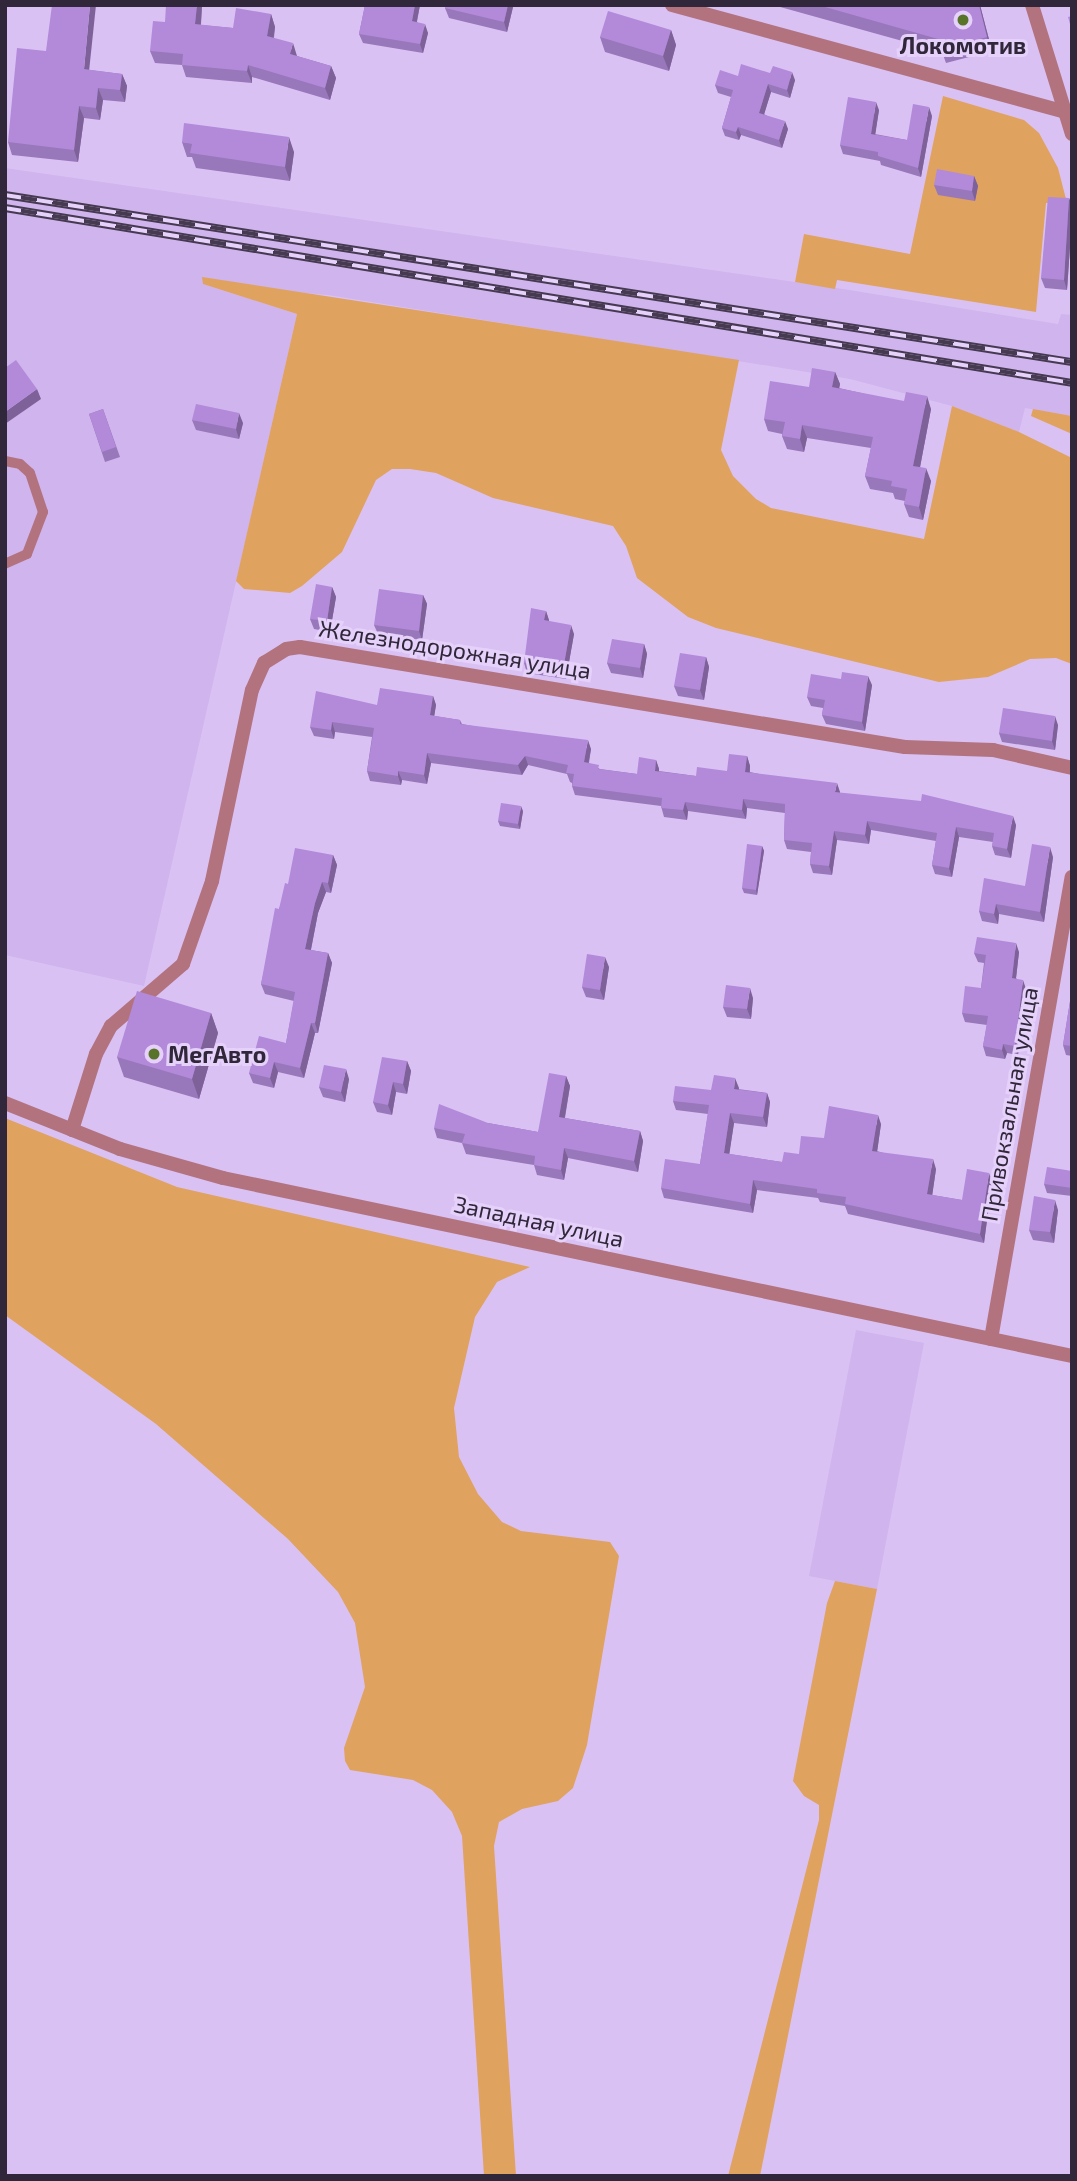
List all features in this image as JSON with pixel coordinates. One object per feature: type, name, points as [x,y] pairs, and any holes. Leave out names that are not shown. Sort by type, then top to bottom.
[{"type":"street","points":[[672,5],[1065,112]]},
{"type":"street","points":[[1032,5],[1072,134]]},
{"type":"street","name":"Железнодорожная улица","points":[[72,1130],[96,1054],[111,1027],[183,964],[212,881],[252,690],[264,663],[286,649],[300,647],[905,747],[993,750],[1072,768]]},
{"type":"street","name":"Привокзальная улица","points":[[991,1339],[1072,877]]},
{"type":"street","name":"Западная улица","points":[[5,1103],[72,1130],[223,1178],[1072,1356]]},
{"type":"lane","points":[[5,461],[20,464],[30,473],[43,512],[27,554],[5,564]]},
{"type":"shaded area","points":[[943,96],[1024,120],[1039,133],[1058,168],[1067,203],[1046,203],[1036,312],[837,280],[835,289],[795,282],[804,234],[910,254]]},
{"type":"shaded area","points":[[5,168],[843,289],[1058,324],[1061,314],[1072,315],[1072,416],[1025,408],[1019,432],[952,406],[850,379],[328,295],[203,284],[297,314],[144,986],[5,955]]},
{"type":"shaded area","points":[[202,277],[739,360],[721,450],[733,476],[756,499],[771,508],[924,539],[952,406],[1019,432],[1072,458],[1072,664],[1056,658],[1030,659],[988,677],[939,682],[716,628],[688,617],[637,578],[626,546],[613,526],[493,498],[436,473],[410,469],[392,469],[376,480],[342,552],[302,586],[290,593],[244,589],[236,581],[297,314],[203,284]]},
{"type":"shaded area","points":[[1033,409],[1072,416],[1072,434],[1031,416]]},
{"type":"shaded area","points":[[5,1118],[177,1187],[530,1267],[497,1282],[475,1317],[454,1408],[459,1457],[478,1494],[502,1522],[521,1531],[610,1542],[619,1556],[587,1745],[573,1788],[558,1801],[522,1809],[499,1822],[494,1846],[516,2176],[484,2176],[462,1836],[452,1812],[432,1790],[413,1780],[350,1770],[345,1761],[344,1748],[365,1687],[355,1623],[338,1592],[288,1539],[156,1424],[5,1315]]},
{"type":"shaded area","points":[[856,1330],[924,1343],[877,1589],[809,1576]]},
{"type":"shaded area","points":[[835,1581],[877,1589],[760,2176],[728,2176],[819,1820],[819,1805],[804,1796],[793,1781],[827,1603]]},
{"type":"building","points":[[52,5],[90,5],[84,69],[122,74],[120,90],[98,88],[96,108],[79,106],[74,150],[8,142],[17,48],[46,51]]},
{"type":"building","points":[[166,5],[197,5],[195,24],[233,28],[236,8],[271,14],[267,36],[293,43],[290,54],[331,66],[325,88],[248,65],[247,71],[182,65],[183,54],[150,51],[153,21],[165,22]]},
{"type":"building","points":[[365,5],[415,5],[412,21],[425,24],[420,44],[359,34]]},
{"type":"building","points":[[446,5],[508,5],[504,22],[445,8]]},
{"type":"building","points":[[818,5],[979,5],[987,37],[941,49],[938,39]]},
{"type":"building","points":[[608,11],[671,30],[663,56],[600,37]]},
{"type":"building","points":[[741,64],[770,73],[773,66],[792,72],[787,90],[768,84],[759,113],[785,121],[779,140],[738,127],[736,132],[722,128],[733,90],[715,85],[720,70],[738,76]]},
{"type":"building","points":[[848,97],[876,102],[871,134],[907,140],[913,104],[929,107],[918,168],[878,156],[878,152],[840,145]]},
{"type":"building","points":[[184,123],[289,137],[285,167],[190,153],[192,144],[182,142]]},
{"type":"building","points":[[937,169],[974,176],[972,191],[934,185]]},
{"type":"building","points":[[1048,197],[1069,198],[1064,280],[1041,278]]},
{"type":"building","points":[[16,360],[37,389],[5,412],[5,368]]},
{"type":"building","points":[[812,368],[835,372],[832,387],[904,401],[906,392],[927,396],[913,466],[926,468],[919,507],[904,504],[907,489],[891,486],[892,481],[865,476],[873,437],[802,425],[800,439],[782,436],[785,422],[764,419],[770,381],[809,387]]},
{"type":"building","points":[[196,404],[239,413],[236,429],[192,420]]},
{"type":"building","points":[[103,409],[116,447],[102,452],[89,414]]},
{"type":"building","points":[[316,584],[332,587],[327,621],[310,619]]},
{"type":"building","points":[[379,589],[423,595],[419,631],[374,625]]},
{"type":"building","points":[[531,608],[546,611],[544,620],[571,625],[563,670],[524,663]]},
{"type":"building","points":[[612,639],[644,644],[640,668],[607,663]]},
{"type":"building","points":[[680,653],[706,657],[700,690],[674,686]]},
{"type":"building","points":[[842,672],[868,676],[862,722],[822,715],[825,700],[807,697],[811,674],[841,679]]},
{"type":"building","points":[[380,688],[433,696],[430,715],[460,720],[460,724],[588,740],[584,762],[599,765],[598,769],[637,774],[639,757],[656,760],[655,771],[696,776],[697,767],[727,771],[729,754],[747,756],[745,772],[837,783],[835,792],[921,801],[922,794],[1013,816],[1007,849],[992,846],[994,833],[956,827],[949,868],[932,865],[937,833],[867,821],[865,835],[834,831],[829,866],[810,864],[812,843],[784,840],[785,804],[743,799],[742,810],[685,802],[683,810],[661,808],[662,798],[572,786],[574,774],[566,773],[568,765],[525,756],[518,765],[427,753],[424,775],[398,771],[398,776],[367,771],[374,728],[332,722],[331,730],[310,727],[316,691],[377,705]]},
{"type":"building","points":[[1003,708],[1055,716],[1052,741],[999,733]]},
{"type":"building","points":[[501,803],[521,806],[518,824],[498,821]]},
{"type":"building","points":[[747,844],[762,846],[756,890],[742,888]]},
{"type":"building","points":[[1032,844],[1050,847],[1040,912],[996,904],[994,914],[979,911],[984,878],[1025,886]]},
{"type":"building","points":[[295,848],[333,855],[328,883],[322,882],[315,903],[305,949],[328,953],[315,1023],[311,1023],[300,1068],[274,1062],[270,1078],[249,1073],[259,1036],[286,1043],[295,992],[261,984],[275,908],[279,909],[285,883],[288,884]]},
{"type":"building","points":[[977,937],[1016,943],[1012,978],[1023,980],[1015,1046],[1003,1044],[1002,1050],[983,1046],[988,1016],[962,1013],[965,986],[981,988],[986,955],[974,953]]},
{"type":"building","points":[[587,954],[605,957],[600,990],[582,987]]},
{"type":"building","points":[[726,985],[750,988],[747,1009],[723,1007]]},
{"type":"building","points":[[1072,989],[1072,1046],[1063,1045]]},
{"type":"building","points":[[137,991],[211,1013],[192,1079],[117,1057]]},
{"type":"building","points":[[382,1057],[407,1061],[403,1084],[393,1082],[388,1105],[373,1102]]},
{"type":"building","points":[[324,1065],[346,1069],[341,1092],[319,1087]]},
{"type":"building","points":[[549,1073],[566,1076],[559,1117],[640,1131],[634,1161],[564,1148],[561,1170],[534,1165],[535,1156],[462,1143],[465,1134],[434,1128],[439,1104],[488,1123],[538,1132]]},
{"type":"building","points":[[714,1075],[735,1078],[734,1089],[767,1093],[763,1117],[730,1113],[724,1153],[782,1162],[784,1152],[799,1154],[801,1136],[824,1138],[829,1106],[878,1115],[872,1151],[933,1159],[927,1194],[962,1200],[967,1169],[989,1173],[980,1234],[845,1204],[846,1197],[817,1193],[817,1189],[753,1180],[750,1204],[661,1188],[665,1159],[700,1164],[709,1105],[673,1101],[675,1086],[711,1090]]},
{"type":"building","points":[[1047,1167],[1072,1171],[1072,1188],[1044,1184]]},
{"type":"building","points":[[1034,1196],[1055,1200],[1050,1232],[1029,1230]]},
{"type":"railway","points":[[5,195],[1072,362]]},
{"type":"railway","points":[[5,208],[1072,383]]},
{"type":"place","name":"Локомотив","points":[[963,20]]},
{"type":"place","name":"МегАвто","points":[[154,1054]]}]
